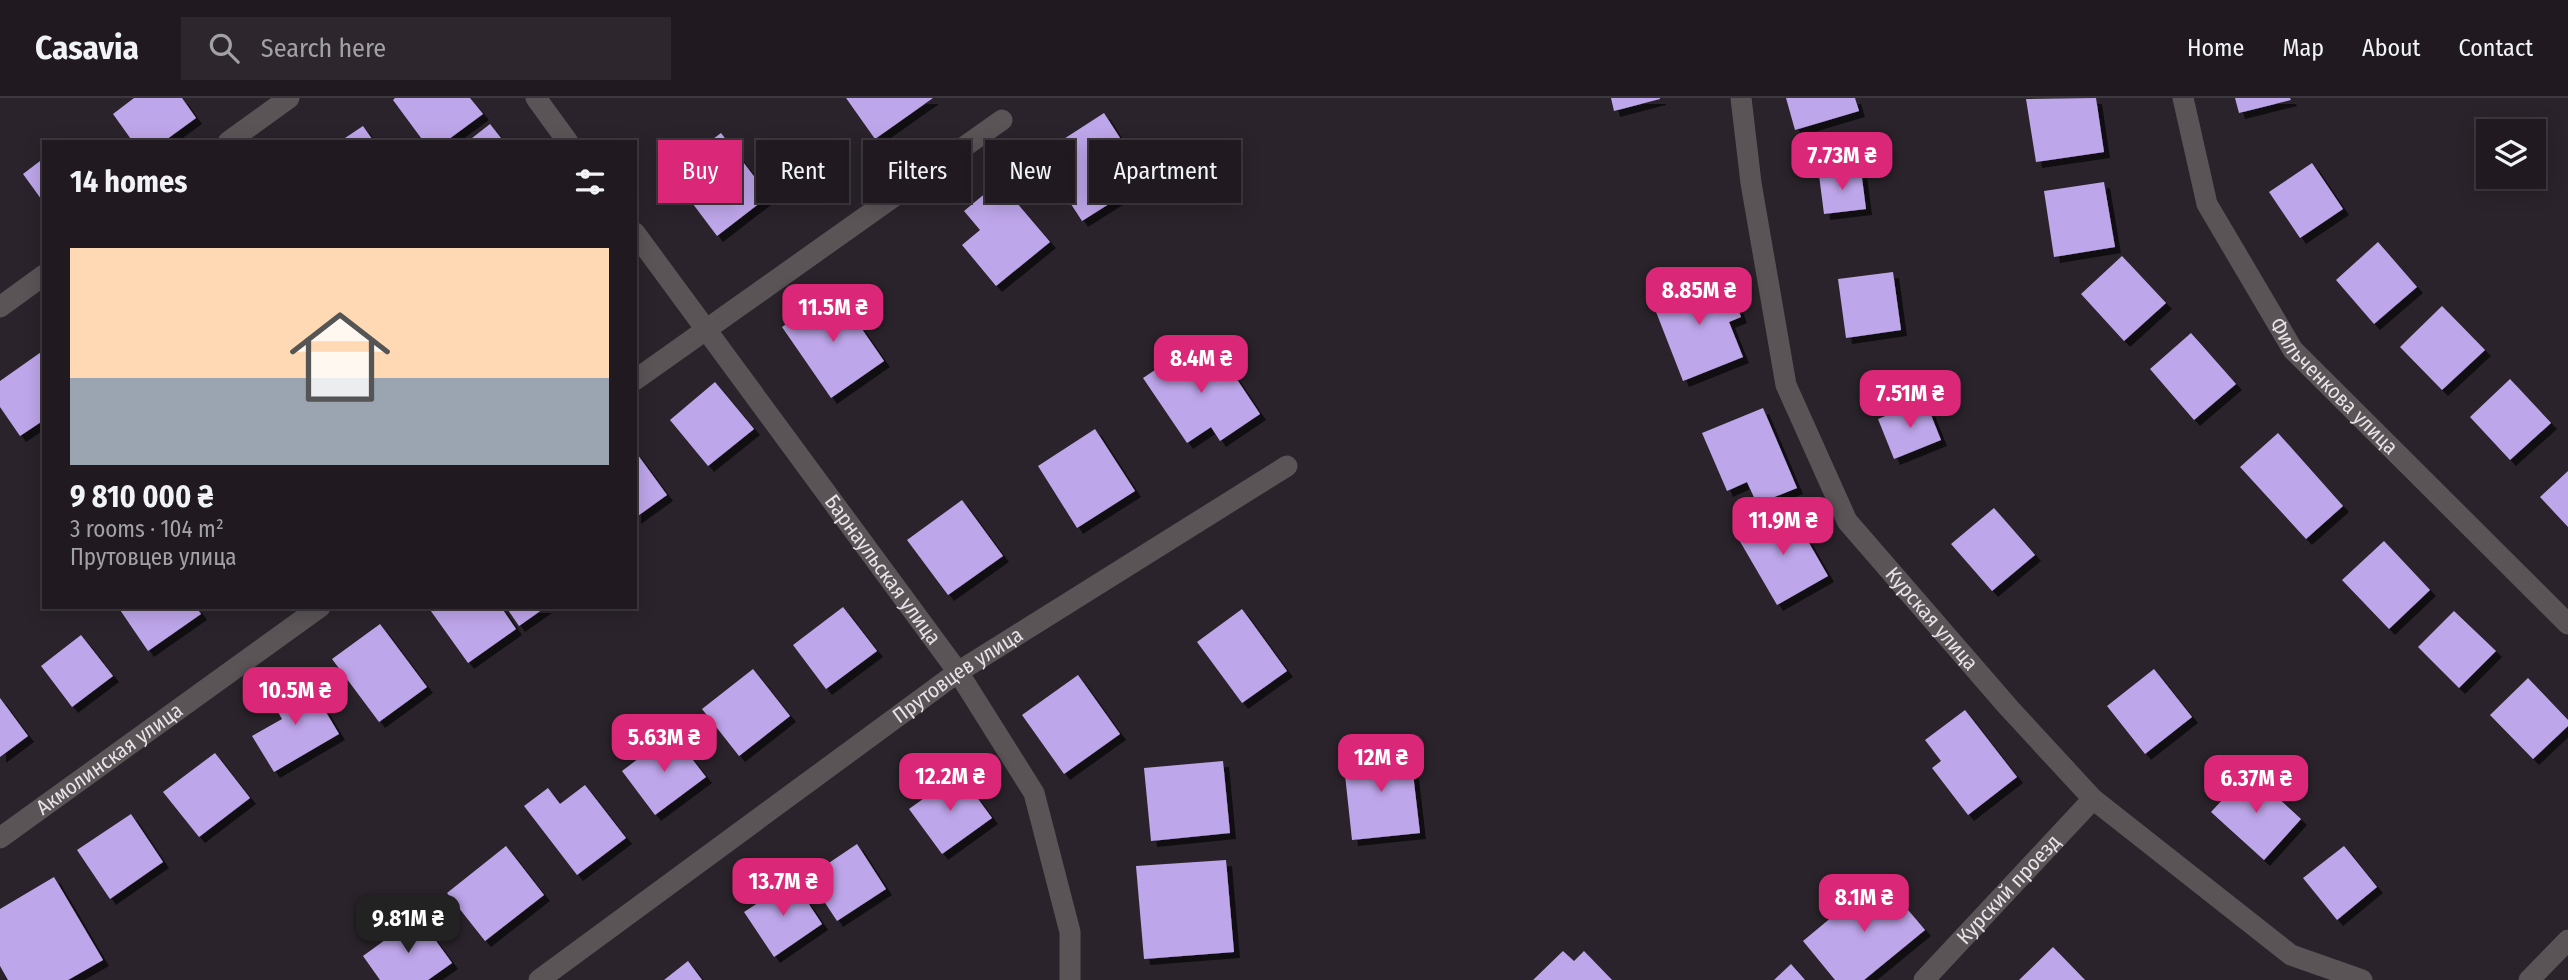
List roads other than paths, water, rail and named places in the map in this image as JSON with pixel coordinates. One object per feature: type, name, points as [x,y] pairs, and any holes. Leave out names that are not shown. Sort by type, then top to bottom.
[{"type":"street","points":[[231,140],[289,98]]},
{"type":"street","points":[[536,98],[567,140]]},
{"type":"street","name":"Курская улица","points":[[1741,98],[1751,183],[1786,384],[1847,521],[2009,708],[2093,799],[2291,955],[2362,980]]},
{"type":"street","name":"Фильченкова улица","points":[[2183,98],[2207,204],[2293,350],[2568,624]]},
{"type":"street","points":[[637,379],[1002,120]]},
{"type":"street","name":"Барнаульская улица","points":[[637,236],[958,673],[1034,793],[1070,932],[1070,980]]},
{"type":"street","points":[[0,307],[42,276]]},
{"type":"street","name":"Прутовцев улица","points":[[539,980],[958,673],[1287,466]]},
{"type":"street","name":"Акмолинская улица","points":[[0,838],[317,609]]},
{"type":"street","name":"Курский проезд","points":[[1924,980],[2093,799]]},
{"type":"street","points":[[2529,980],[2568,940]]}]
